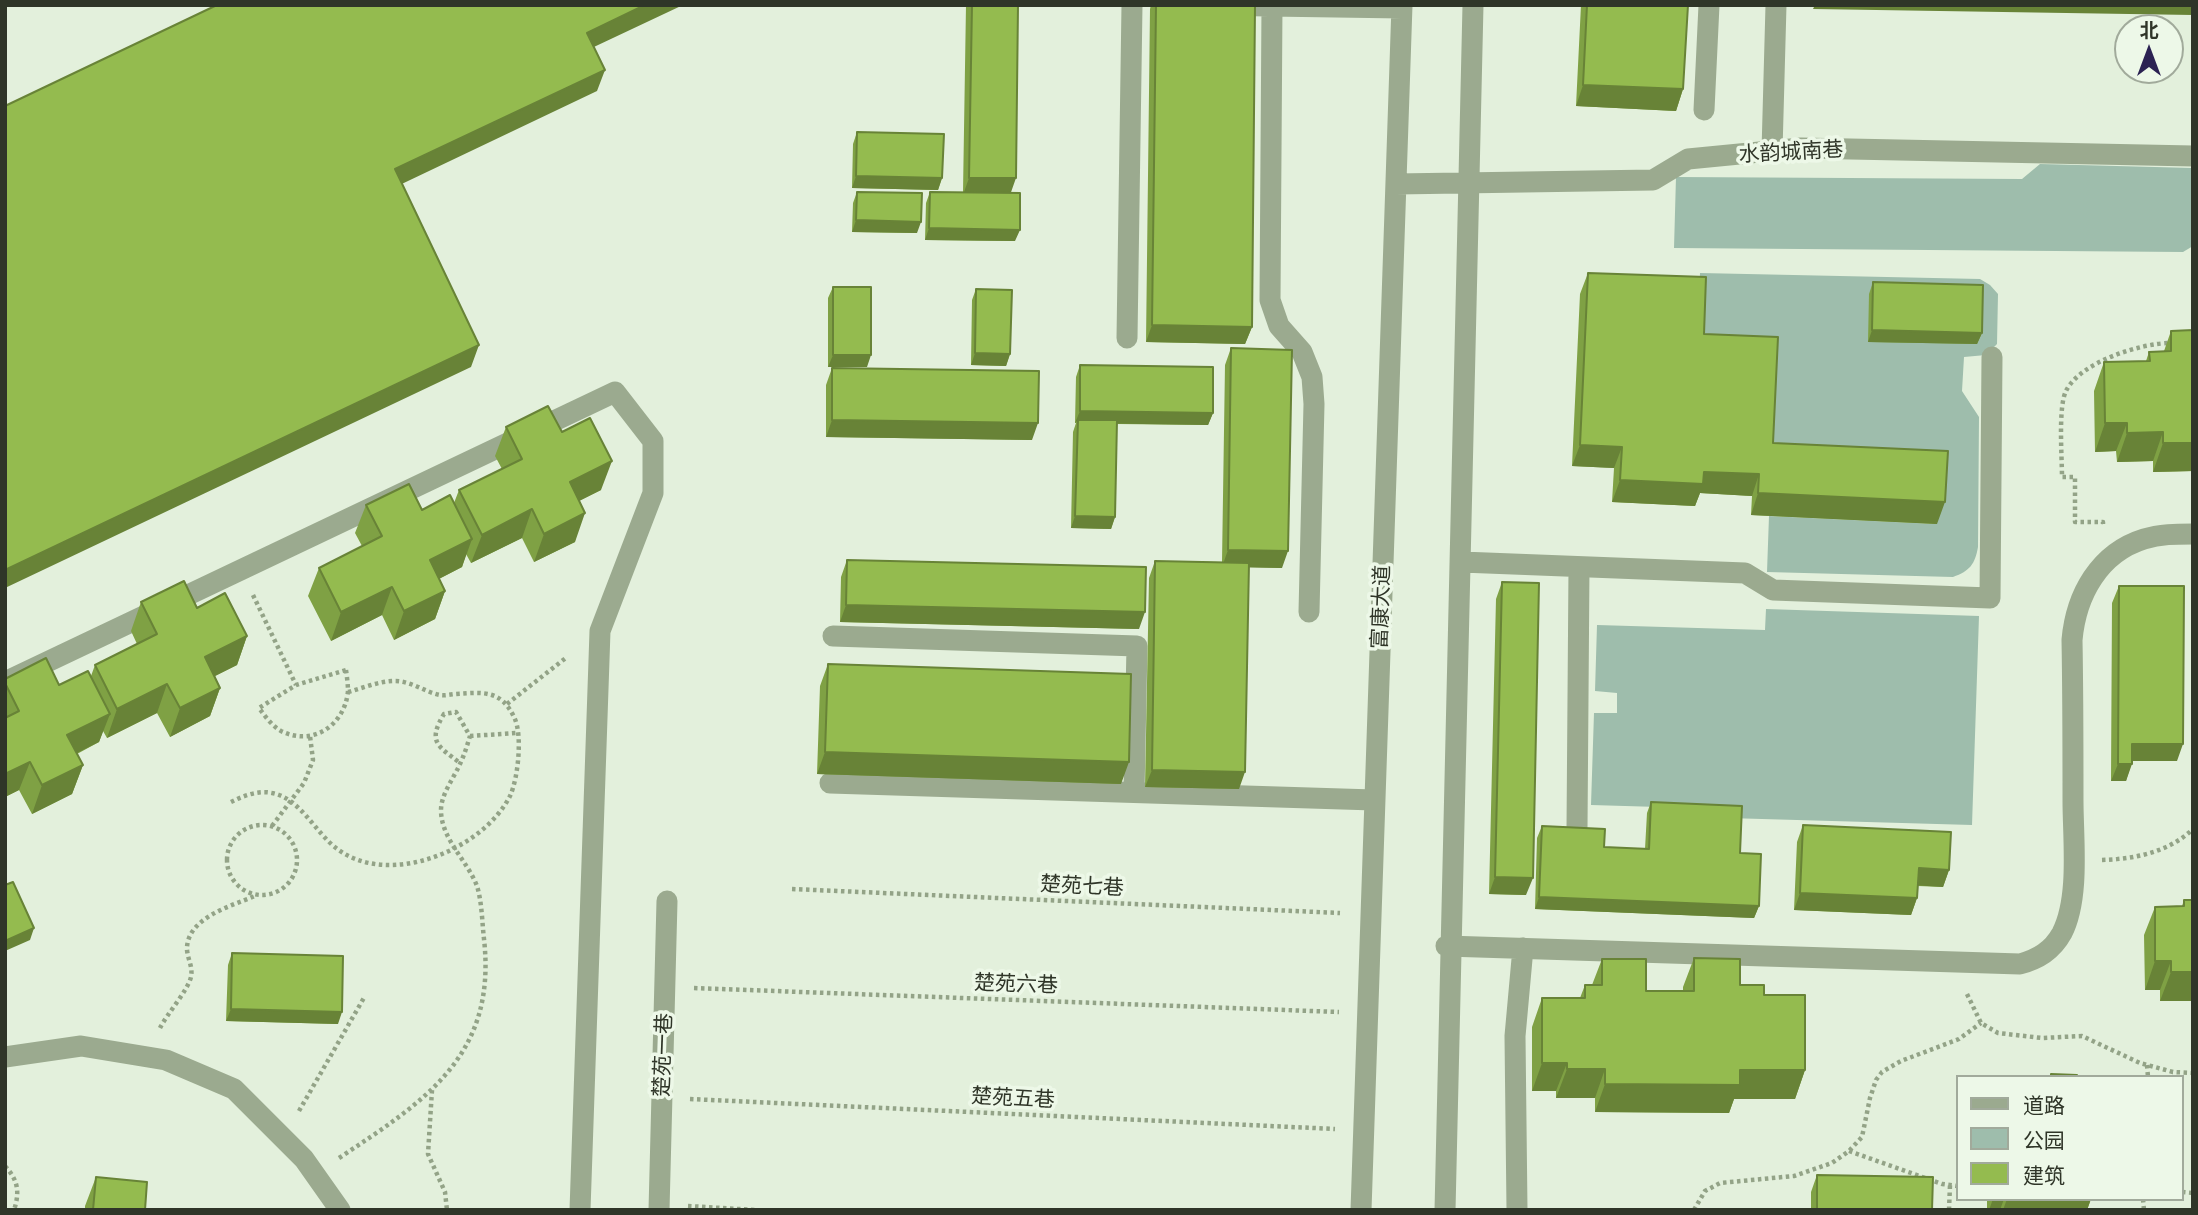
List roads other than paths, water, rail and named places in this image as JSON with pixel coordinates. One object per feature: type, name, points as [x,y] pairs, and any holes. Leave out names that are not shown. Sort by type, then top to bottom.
[{"type":"street","points":[[1127,338],[1132,5]]},
{"type":"street","points":[[1203,5],[1402,7]]},
{"type":"street","points":[[1445,1210],[1449,946],[1461,562],[1473,5]]},
{"type":"street","points":[[1703,110],[1709,5]]},
{"type":"street","points":[[1772,151],[1776,5]]},
{"type":"street","points":[[1272,6],[1270,300],[1279,326],[1302,352],[1312,377],[1314,404],[1309,612]]},
{"type":"street","name":"富康大道","points":[[1361,1210],[1402,7]]},
{"type":"street","name":"水韵城南巷","points":[[1396,184],[1653,180],[1688,159],[1801,148],[2193,156]]},
{"type":"street","points":[[1461,562],[1745,573],[1773,590],[1990,597],[1992,358]]},
{"type":"street","points":[[5,682],[615,392],[653,441],[653,493],[600,631],[580,1210]]},
{"type":"street","points":[[1449,946],[2020,964],[2037,959],[2051,948],[2062,933],[2068,916],[2074,860],[2075,615],[2087,587],[2103,565],[2117,552],[2143,539],[2193,534]]},
{"type":"street","points":[[1577,828],[1579,567]]},
{"type":"street","points":[[833,636],[1137,646],[1134,792]]},
{"type":"street","points":[[830,782],[1374,800]]},
{"type":"street","name":"楚苑一巷","points":[[659,1207],[667,901]]},
{"type":"street","points":[[1517,1210],[1515,1036],[1523,948]]},
{"type":"street","points":[[5,1057],[81,1045],[166,1060],[234,1089],[304,1159],[341,1210]]}]
